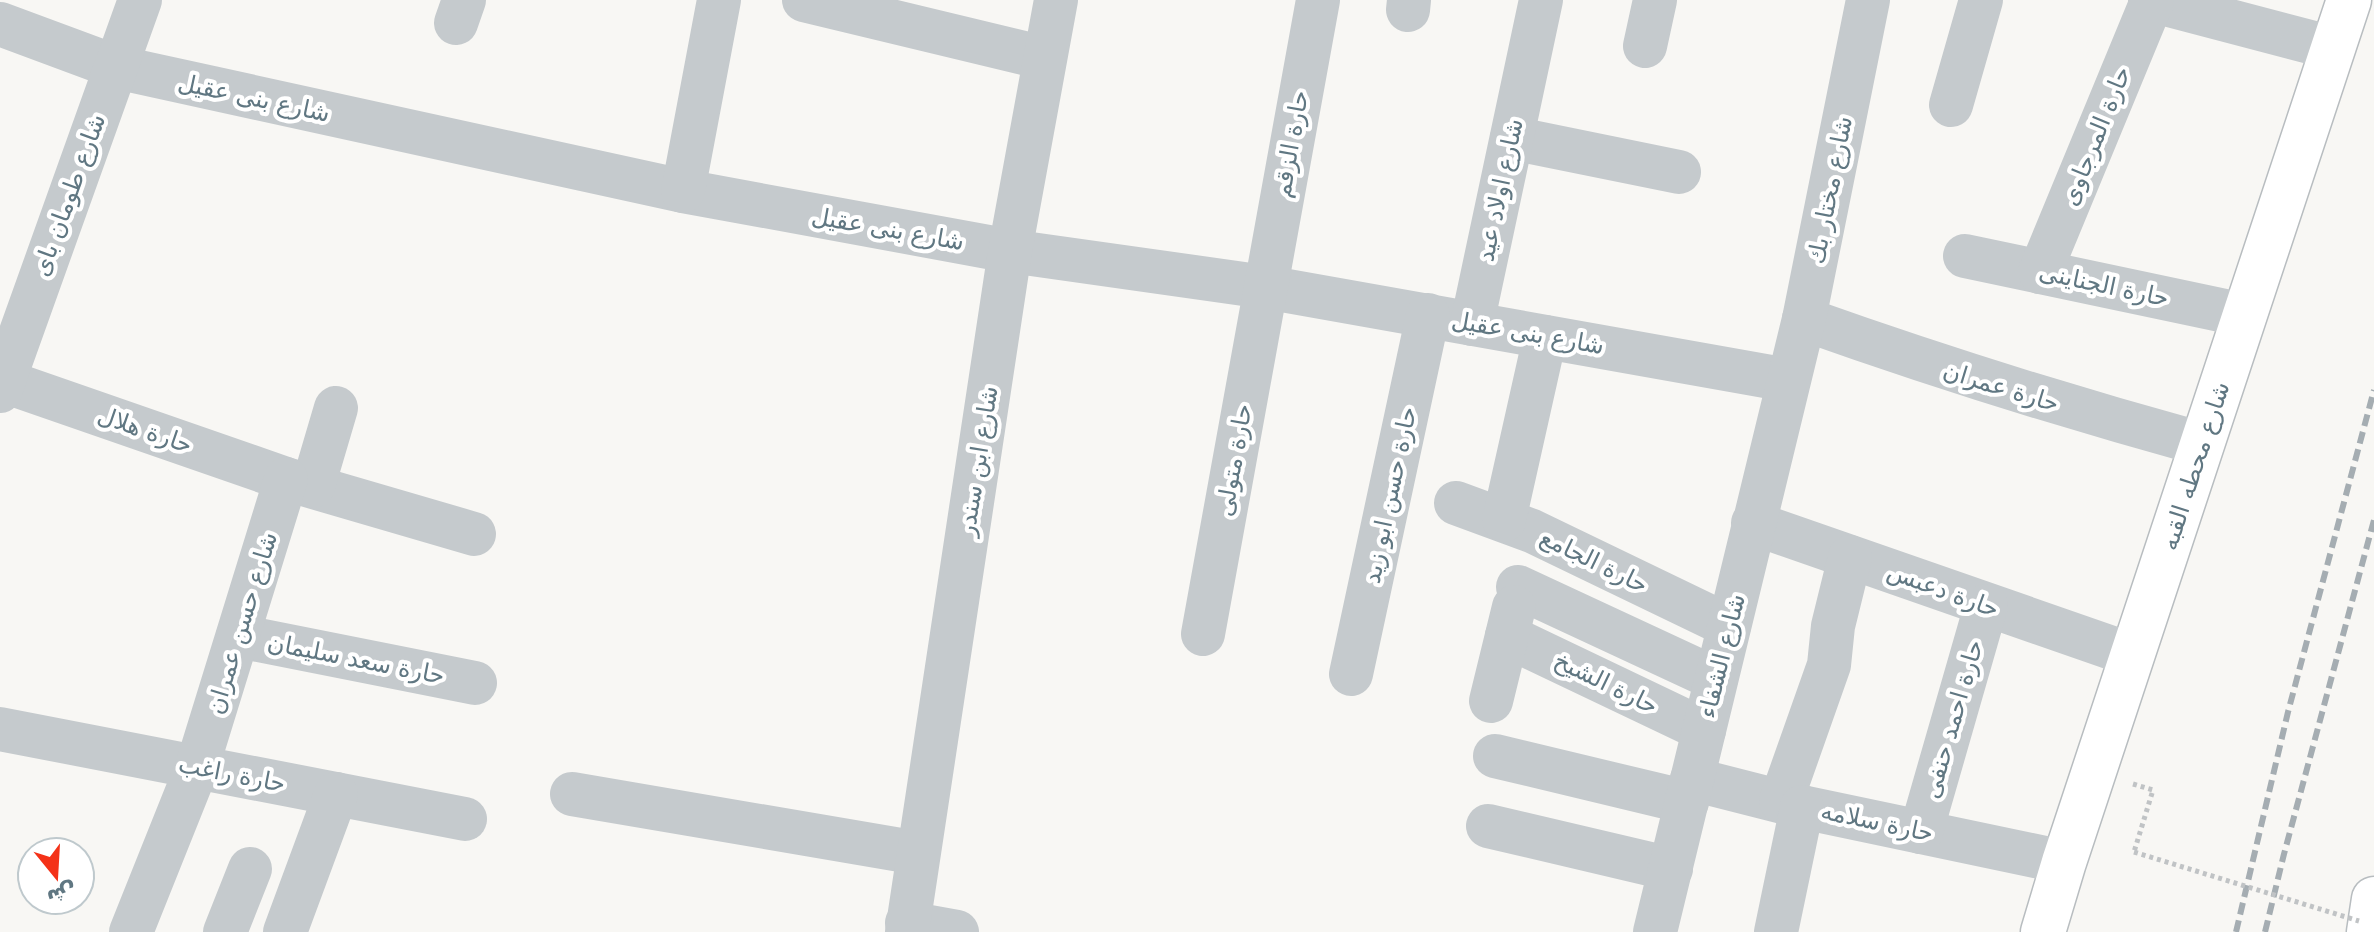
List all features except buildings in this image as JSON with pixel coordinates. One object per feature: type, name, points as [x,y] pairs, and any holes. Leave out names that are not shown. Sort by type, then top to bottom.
[{"type":"main road","name":"شارع محطه القبه","points":[[2043,932],[2349,0]]},
{"type":"street","name":"شارع طومان باى","points":[[2,386],[140,0]]},
{"type":"street","points":[[683,191],[719,0]]},
{"type":"street","points":[[804,0],[1044,58]]},
{"type":"street","name":"شارع ابن سندر","points":[[905,929],[1010,251],[1056,0]]},
{"type":"street","name":"شارع اولاد عيد","points":[[1472,324],[1541,0]]},
{"type":"street","points":[[1645,46],[1655,0]]},
{"type":"street","name":"شارع مختار بك","points":[[1788,380],[1804,319],[1868,0]]},
{"type":"street","points":[[1951,105],[1981,0]]},
{"type":"street","points":[[2151,0],[2333,48]]},
{"type":"street","name":"حارة المرجاوى","points":[[2040,272],[2151,0]]},
{"type":"street","name":"حارة الزقم","points":[[1265,287],[1318,1]]},
{"type":"street","name":"شارع بنى عقيل","points":[[0,24],[116,67],[683,191],[1010,251],[1265,287],[1788,380]]},
{"type":"street","points":[[1512,138],[1679,172]]},
{"type":"street","name":"حارة الجناينى","points":[[1965,256],[2244,315]]},
{"type":"street","name":"حارة متولى","points":[[1203,634],[1265,287]]},
{"type":"street","name":"حارة حسن ابو زيد","points":[[1351,674],[1428,315]]},
{"type":"street","name":"حارة عمران","points":[[1804,319],[1935,366],[2068,408],[2202,444]]},
{"type":"street","points":[[1491,701],[1518,587],[1518,525],[1545,337]]},
{"type":"street","name":"شارع الشفاء","points":[[1655,932],[1788,380]]},
{"type":"street","name":"حارة هلال","points":[[2,386],[299,483],[474,534]]},
{"type":"street","name":"شارع حسن عمران","points":[[131,932],[197,767],[238,636],[299,483],[336,408]]},
{"type":"street","name":"حارة الجامع","points":[[1456,503],[1518,525],[1729,626]]},
{"type":"street","name":"حارة دعبس","points":[[1753,523],[2132,655]]},
{"type":"street","points":[[1776,932],[1791,804],[1829,665],[1833,626],[1850,557]]},
{"type":"street","points":[[1518,587],[1716,679]]},
{"type":"street","name":"حارة احمد حنفى","points":[[1921,832],[1986,606]]},
{"type":"street","name":"حارة سعد سليمان","points":[[238,636],[475,683]]},
{"type":"street","name":"حارة الشيخ","points":[[1507,636],[1704,730]]},
{"type":"street","name":"حارة راغب","points":[[0,729],[465,819]]},
{"type":"street","name":"حارة سلامه","points":[[1495,756],[1791,804],[2064,862]]},
{"type":"street","points":[[285,932],[336,794]]},
{"type":"street","points":[[572,794],[918,853]]},
{"type":"street","points":[[1488,826],[1671,869]]},
{"type":"street","points":[[225,932],[250,869]]},
{"type":"street","points":[[905,929],[957,932]]},
{"type":"path","points":[[2153,790],[2134,852],[2368,917]]},
{"type":"railway","points":[[2236,932],[2288,712],[2374,390]]},
{"type":"railway","points":[[2265,932],[2374,520]]}]
